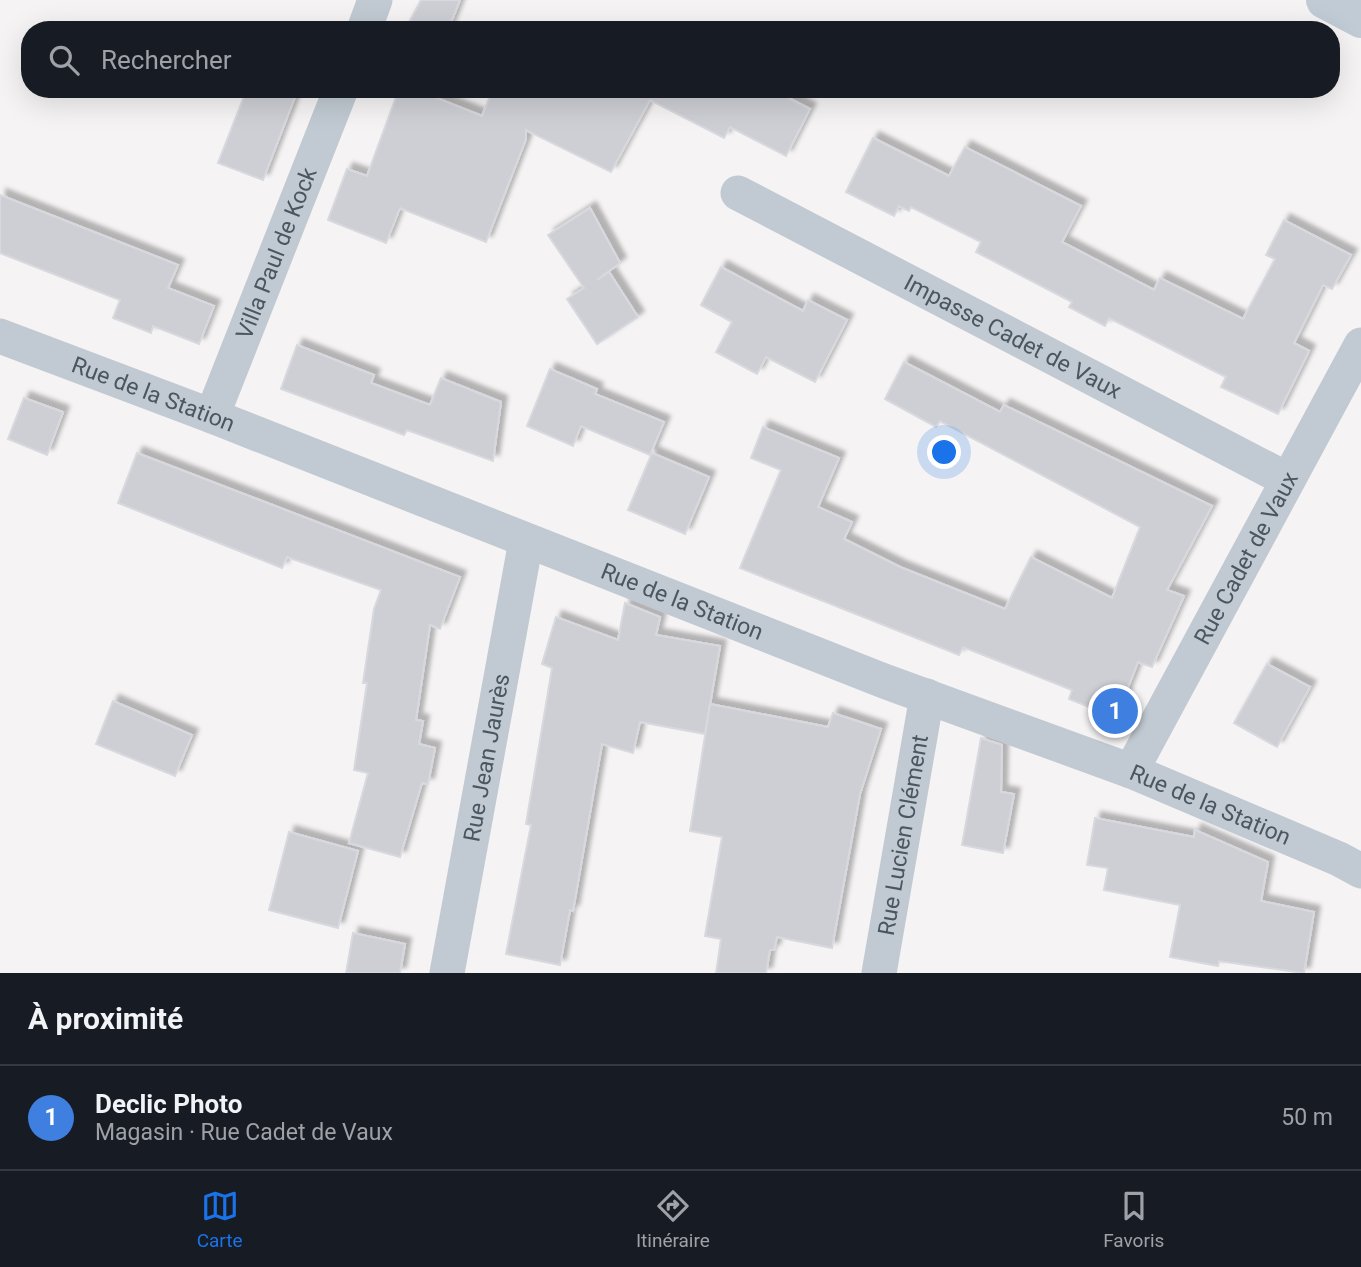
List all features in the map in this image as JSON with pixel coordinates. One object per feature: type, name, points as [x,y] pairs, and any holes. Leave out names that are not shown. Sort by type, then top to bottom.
[{"type":"street","points":[[367,21],[375,0]]},
{"type":"street","points":[[1325,0],[1361,19]]},
{"type":"street","name":"Villa Paul de Kock","points":[[212,416],[337,98]]},
{"type":"street","name":"Impasse Cadet de Vaux","points":[[738,193],[1288,480]]},
{"type":"street","name":"Rue de la Station","points":[[0,337],[212,416],[927,696],[1131,771],[1339,859],[1361,871]]},
{"type":"street","name":"Rue Cadet de Vaux","points":[[1131,771],[1361,345]]},
{"type":"street","name":"Rue Jean Jaurès","points":[[447,973],[526,541]]},
{"type":"street","name":"Rue Lucien Clément","points":[[879,973],[927,696]]},
{"type":"building","points":[[421,0],[460,0],[452,21],[410,21]]},
{"type":"building","points":[[243,98],[295,98],[263,180],[218,163]]},
{"type":"building","points":[[396,98],[437,98],[482,116],[489,98],[789,98],[810,109],[786,156],[730,127],[724,138],[650,100],[611,172],[526,130],[526,139],[486,242],[400,208],[386,243],[328,220],[347,169],[367,176]]},
{"type":"building","points":[[873,138],[949,176],[965,147],[1081,206],[1062,242],[1154,290],[1160,278],[1243,319],[1275,259],[1266,255],[1284,220],[1351,255],[1332,289],[1323,285],[1294,343],[1309,351],[1278,414],[1221,387],[1226,377],[1109,318],[1105,326],[1069,307],[1072,302],[976,252],[981,242],[911,207],[909,211],[899,206],[894,216],[846,192]]},
{"type":"building","points":[[0,195],[178,265],[168,288],[214,306],[199,344],[153,326],[151,333],[113,318],[120,300],[0,253]]},
{"type":"building","points":[[590,208],[620,263],[597,280],[609,272],[638,317],[597,344],[567,299],[584,288],[548,235]]},
{"type":"building","points":[[721,267],[803,311],[808,300],[847,320],[815,382],[766,357],[757,374],[716,352],[732,322],[701,305]]},
{"type":"building","points":[[297,345],[374,375],[371,383],[430,405],[441,378],[501,402],[493,461],[407,430],[404,435],[281,389]]},
{"type":"building","points":[[904,362],[1000,412],[1004,405],[1212,506],[1167,590],[1184,596],[1152,667],[1138,662],[1116,718],[1069,699],[1072,690],[963,647],[959,655],[740,568],[781,470],[751,458],[763,427],[839,458],[818,507],[852,522],[844,539],[900,567],[1005,609],[1031,557],[1112,598],[1140,527],[940,421],[936,427],[885,399]]},
{"type":"building","points":[[550,369],[597,389],[595,394],[664,422],[650,455],[581,426],[573,446],[527,426]]},
{"type":"building","points":[[24,398],[63,412],[47,455],[8,439]]},
{"type":"building","points":[[137,453],[460,577],[440,629],[430,625],[416,720],[423,721],[419,744],[435,748],[428,784],[422,783],[400,857],[349,843],[368,773],[354,770],[367,683],[363,683],[374,609],[381,590],[287,557],[282,568],[118,503]]},
{"type":"building","points":[[652,453],[709,477],[685,534],[628,510]]},
{"type":"building","points":[[625,603],[660,617],[656,635],[720,646],[705,734],[640,722],[633,753],[602,744],[573,911],[570,910],[560,965],[506,954],[531,825],[526,824],[552,668],[542,664],[556,617],[618,640]]},
{"type":"building","points":[[1267,664],[1310,687],[1277,747],[1234,723]]},
{"type":"building","points":[[113,701],[192,735],[175,776],[96,744]]},
{"type":"building","points":[[710,704],[828,727],[833,713],[881,729],[860,794],[832,948],[777,937],[774,950],[770,950],[766,973],[716,973],[721,939],[705,936],[722,837],[690,831]]},
{"type":"building","points":[[981,738],[1002,745],[1001,792],[1014,794],[1003,853],[962,845]]},
{"type":"building","points":[[1095,818],[1194,837],[1195,830],[1268,862],[1261,901],[1314,912],[1304,973],[1219,961],[1218,966],[1170,957],[1180,905],[1104,890],[1108,868],[1087,865]]},
{"type":"building","points":[[289,832],[358,851],[338,928],[269,910]]},
{"type":"building","points":[[353,933],[405,944],[400,973],[346,973]]},
{"type":"place","name":"Declic Photo","points":[[1115,711]]}]
